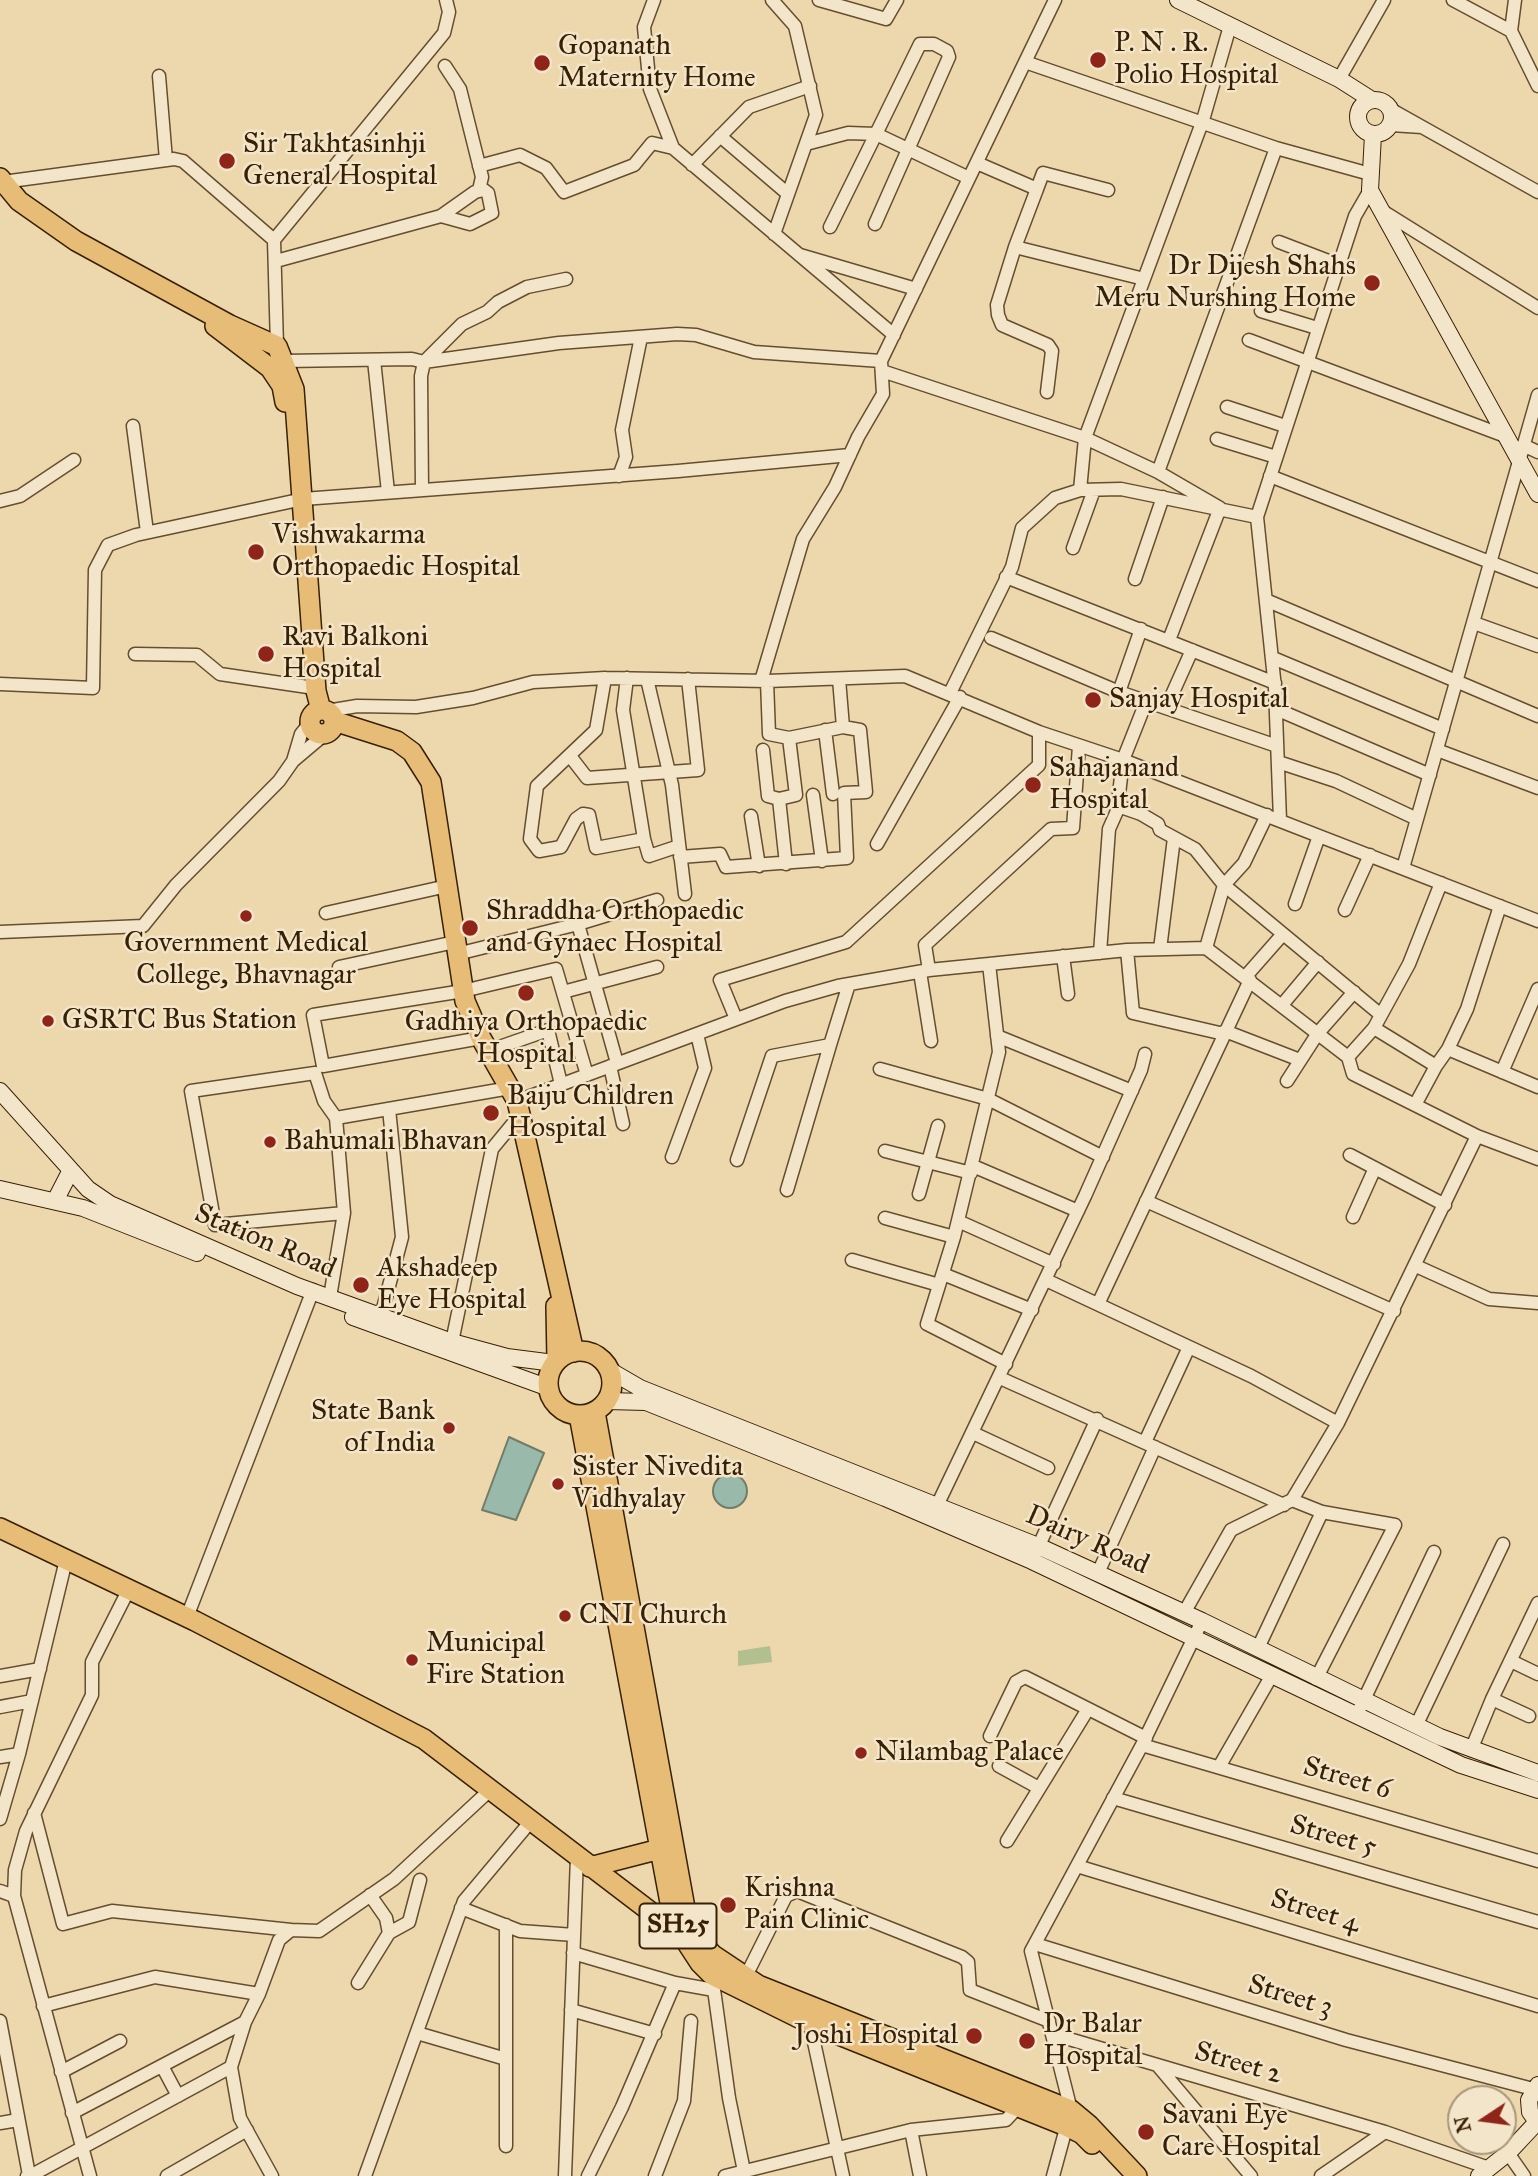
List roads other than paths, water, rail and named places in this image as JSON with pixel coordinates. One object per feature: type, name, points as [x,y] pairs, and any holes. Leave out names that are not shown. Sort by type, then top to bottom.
[{"type":"main road","points":[[1178,0],[1343,82],[1366,104]]},
{"type":"main road","points":[[1366,104],[1382,102],[1391,117],[1383,133],[1367,131]]},
{"type":"main road","points":[[1366,104],[1358,118],[1367,131],[1370,176],[1379,208],[1505,436],[1520,452],[1538,494]]},
{"type":"main road","points":[[1,184],[19,201],[76,242],[182,299],[282,364]]},
{"type":"main road","points":[[182,299],[270,368],[282,364]]},
{"type":"main road","points":[[282,364],[316,691],[324,720]]},
{"type":"main road","points":[[298,500],[301,639],[308,687],[324,720],[397,741],[412,752],[431,782],[463,991],[485,1044],[515,1101],[558,1288],[562,1359],[549,1388]]},
{"type":"main road","name":"Station Road","points":[[0,1091],[88,1189],[110,1204],[311,1294],[330,1297],[487,1353],[562,1359]]},
{"type":"main road","points":[[55,1201],[71,1170]]},
{"type":"main road","points":[[0,1189],[83,1208],[311,1294],[379,1328],[549,1388],[559,1407],[593,1409]]},
{"type":"main road","points":[[562,1359],[595,1354],[609,1370],[612,1380],[593,1409],[691,1939]]},
{"type":"main road","name":"Dairy Road","points":[[609,1370],[640,1388],[1035,1554],[1272,1675],[1538,1773]]},
{"type":"main road","name":"Dairy Road","points":[[593,1409],[646,1402],[934,1511]]},
{"type":"main road","name":"SH25","points":[[593,1409],[671,1908],[691,1939],[699,1963],[713,1982],[808,2014],[1089,2125],[1137,2176]]},
{"type":"main road","name":"SH25","points":[[0,1528],[187,1617],[424,1739],[584,1862],[745,1978],[808,2014],[1018,2107],[1068,2118],[1121,2176]]},
{"type":"main road","name":"Dairy Road","points":[[1035,1554],[1098,1573],[1202,1621],[1316,1679],[1461,1765],[1538,1790]]},
{"type":"main road","points":[[584,1862],[660,1849]]},
{"type":"main road","points":[[1517,2144],[1537,2123],[1530,2112],[1529,2101],[1536,2087]]},
{"type":"main road","points":[[1484,2172],[1505,2155]]},
{"type":"street","points":[[274,240],[444,33],[449,12],[446,0]]},
{"type":"street","points":[[654,0],[645,27],[650,89],[673,148]]},
{"type":"street","points":[[772,0],[795,26],[816,115],[774,234]]},
{"type":"street","points":[[819,0],[886,19],[897,0]]},
{"type":"street","points":[[763,750],[768,796],[779,799],[796,795],[866,792],[860,730],[843,727],[789,738],[769,734],[764,681],[803,538],[835,487],[883,394],[881,366],[894,335],[1055,0]]},
{"type":"street","points":[[1343,82],[1384,0]]},
{"type":"street","points":[[1453,0],[1511,31]]},
{"type":"street","points":[[1515,0],[1511,31],[1538,86]]},
{"type":"street","points":[[1080,490],[1085,438],[1203,120],[1230,26]]},
{"type":"street","points":[[830,227],[920,44],[934,44],[947,51],[949,57],[875,224]]},
{"type":"street","points":[[1025,62],[1203,120],[1276,148],[1370,176],[1317,328],[1257,517],[1275,683],[1280,820]]},
{"type":"street","points":[[276,261],[441,216],[479,190],[482,177],[480,166],[460,89],[445,66]]},
{"type":"street","points":[[159,76],[166,160]]},
{"type":"street","points":[[692,164],[749,107],[810,86]]},
{"type":"street","points":[[1391,117],[1426,127],[1538,192]]},
{"type":"street","points":[[806,144],[848,132],[876,134],[970,178]]},
{"type":"street","points":[[720,136],[788,194]]},
{"type":"street","points":[[480,166],[520,155],[545,169],[564,191],[634,165],[652,143],[673,148],[894,335]]},
{"type":"street","points":[[1158,472],[1276,148]]},
{"type":"street","points":[[1,184],[166,160],[183,161],[274,240],[282,364],[412,359],[424,362],[559,343],[696,335],[754,352],[881,366],[1085,438],[1158,472],[1220,508]]},
{"type":"street","points":[[977,163],[1037,189]]},
{"type":"street","points":[[1047,392],[1052,351],[1048,345],[1002,325],[997,305],[1043,173],[1108,190]]},
{"type":"street","points":[[441,216],[470,224],[492,213],[488,194],[479,190]]},
{"type":"street","points":[[1379,208],[1538,308]]},
{"type":"street","points":[[1279,242],[1339,265]]},
{"type":"street","points":[[1015,247],[1144,279]]},
{"type":"street","points":[[796,254],[916,289]]},
{"type":"street","points":[[422,490],[421,376],[424,362],[462,324],[487,312],[498,302],[527,287],[566,279]]},
{"type":"street","points":[[1261,311],[1317,328]]},
{"type":"street","points":[[619,476],[626,457],[622,430],[641,337]]},
{"type":"street","points":[[1249,340],[1505,436]]},
{"type":"street","points":[[374,360],[388,492]]},
{"type":"street","points":[[1403,868],[1538,395]]},
{"type":"street","points":[[1227,407],[1285,426]]},
{"type":"street","points":[[133,426],[147,532]]},
{"type":"street","points":[[1217,439],[1276,457]]},
{"type":"street","points":[[1520,452],[1538,452]]},
{"type":"street","points":[[0,684],[93,688],[95,569],[108,545],[147,532],[298,500],[619,476],[850,454]]},
{"type":"street","points":[[0,500],[20,496],[74,460]]},
{"type":"street","points":[[1270,476],[1538,581]]},
{"type":"street","points":[[877,844],[955,695],[1006,577],[1022,528],[1055,498],[1080,490],[1121,489],[1257,517]]},
{"type":"street","points":[[1073,548],[1094,490]]},
{"type":"street","points":[[1135,579],[1163,497]]},
{"type":"street","points":[[1169,640],[1220,508]]},
{"type":"street","points":[[1006,577],[1275,683]]},
{"type":"street","points":[[1268,601],[1538,716]]},
{"type":"street","points":[[1474,623],[1538,646]]},
{"type":"street","points":[[1119,692],[1141,629]]},
{"type":"street","points":[[990,638],[1119,692],[1277,746]]},
{"type":"street","points":[[1166,708],[1192,650]]},
{"type":"street","points":[[135,654],[197,655],[220,674],[308,687]]},
{"type":"street","points":[[1273,658],[1443,729]]},
{"type":"street","points":[[293,761],[302,734],[324,720],[357,706],[416,707],[473,698],[533,682],[605,678],[764,681],[905,676],[1039,732],[1123,760],[1538,922]]},
{"type":"street","points":[[605,678],[596,730],[537,786],[531,844],[538,851],[561,846],[576,819],[583,814],[589,815],[596,848],[644,839]]},
{"type":"street","points":[[627,678],[623,710],[649,856],[680,851],[720,854],[726,867],[847,858],[838,793],[825,730]]},
{"type":"street","points":[[648,679],[669,773],[685,894]]},
{"type":"street","points":[[570,756],[587,778],[698,770],[688,679]]},
{"type":"street","points":[[839,679],[843,727]]},
{"type":"street","points":[[1100,953],[1109,829],[1118,806],[1123,760],[1146,702]]},
{"type":"street","points":[[1276,709],[1430,775]]},
{"type":"street","points":[[0,917],[1,932],[143,926],[176,885],[279,781],[324,720]]},
{"type":"street","points":[[736,1019],[720,980],[846,942],[1039,765],[1039,732]]},
{"type":"street","points":[[789,738],[796,795]]},
{"type":"street","points":[[930,1041],[924,971],[925,945],[1051,829],[1073,828],[1079,746]]},
{"type":"street","points":[[1437,750],[1538,788]]},
{"type":"street","points":[[1278,762],[1336,781],[1417,819]]},
{"type":"street","points":[[813,795],[821,861]]},
{"type":"street","points":[[779,799],[786,864]]},
{"type":"street","points":[[1118,806],[1141,814],[1174,838],[1195,849],[1224,885],[1381,1015]]},
{"type":"street","points":[[1206,948],[1224,885],[1244,863],[1267,815]]},
{"type":"street","points":[[751,816],[759,866]]},
{"type":"street","points":[[1296,904],[1319,836]]},
{"type":"street","points":[[1160,949],[1174,838]]},
{"type":"street","points":[[1345,909],[1370,855]]},
{"type":"street","points":[[1348,1057],[1374,1028],[1409,964],[1441,883]]},
{"type":"street","points":[[326,913],[447,886]]},
{"type":"street","points":[[339,968],[578,924],[657,900]]},
{"type":"street","points":[[1415,1105],[1448,1049],[1467,1009],[1500,906]]},
{"type":"street","points":[[578,924],[596,984],[614,1065],[623,1124]]},
{"type":"street","points":[[1098,1302],[1248,978],[1283,934]]},
{"type":"street","points":[[336,1118],[388,1109],[515,1101],[785,1001],[849,984],[924,971],[1063,956],[1127,950],[1206,948],[1348,1057],[1353,1074],[1477,1136],[1538,1159]]},
{"type":"street","points":[[1127,950],[1133,1013],[1224,1032],[1300,1060]]},
{"type":"street","points":[[1063,956],[1068,994]]},
{"type":"street","points":[[1282,1005],[1318,962]]},
{"type":"street","points":[[989,964],[999,1052],[972,1170],[927,1324],[1006,1364]]},
{"type":"street","points":[[563,992],[656,967]]},
{"type":"street","points":[[561,1084],[548,1030],[485,1044],[323,1066],[313,1015],[463,991],[556,969],[587,1075]]},
{"type":"street","points":[[787,1190],[849,984]]},
{"type":"street","points":[[1502,1072],[1538,989]]},
{"type":"street","points":[[1287,1081],[1318,1033],[1354,992]]},
{"type":"street","points":[[1374,1028],[1436,1066]]},
{"type":"street","points":[[672,1157],[705,1068],[697,1034]]},
{"type":"street","points":[[997,1036],[1132,1091]]},
{"type":"street","points":[[737,1160],[772,1056],[830,1045]]},
{"type":"street","points":[[1448,1049],[1538,1087]]},
{"type":"street","points":[[934,1511],[1054,1264],[1132,1091],[1145,1054]]},
{"type":"street","points":[[880,1069],[988,1099],[1103,1157]]},
{"type":"street","points":[[330,1297],[344,1213],[336,1118],[324,1101],[315,1073],[191,1091],[215,1225],[344,1213]]},
{"type":"street","points":[[452,1342],[492,1149],[515,1101]]},
{"type":"street","points":[[381,1316],[402,1237],[388,1109]]},
{"type":"street","points":[[919,1194],[937,1126]]},
{"type":"street","points":[[1184,1613],[1231,1530],[1288,1503],[1338,1423],[1477,1136]]},
{"type":"street","points":[[885,1152],[972,1170],[1078,1211]]},
{"type":"street","points":[[1350,1155],[1445,1205]]},
{"type":"street","points":[[1353,1217],[1375,1168]]},
{"type":"street","points":[[1146,1200],[1394,1311]]},
{"type":"street","points":[[885,1217],[954,1237]]},
{"type":"street","points":[[958,1221],[1054,1264]]},
{"type":"street","points":[[852,1260],[941,1279],[1032,1310]]},
{"type":"street","points":[[1416,1266],[1489,1299],[1538,1303]]},
{"type":"street","points":[[1046,1280],[1098,1302],[1338,1423]]},
{"type":"street","points":[[187,1617],[311,1294]]},
{"type":"street","points":[[1098,1573],[1189,1348]]},
{"type":"street","points":[[1000,1378],[1288,1503],[1395,1525],[1316,1679]]},
{"type":"street","points":[[1035,1554],[1097,1419]]},
{"type":"street","points":[[973,1433],[1048,1468]]},
{"type":"street","points":[[1258,1648],[1322,1512]]},
{"type":"street","points":[[1416,1726],[1503,1544]]},
{"type":"street","points":[[1361,1708],[1434,1552]]},
{"type":"street","points":[[1,1812],[19,1754],[66,1560]]},
{"type":"street","points":[[90,2176],[14,1896],[15,1870],[34,1812],[92,1695],[92,1662],[129,1590]]},
{"type":"street","points":[[1471,1750],[1538,1603]]},
{"type":"street","points":[[1054,2176],[1068,2118],[1050,2027],[1031,1951],[1144,1741],[1202,1621]]},
{"type":"street","points":[[1511,1661],[1538,1674]]},
{"type":"street","points":[[0,1676],[40,1669]]},
{"type":"street","points":[[1219,1767],[1272,1675]]},
{"type":"street","name":"Street 6","points":[[990,1736],[1019,1678],[1033,1679],[1144,1741],[1219,1767],[1538,1861]]},
{"type":"street","points":[[1492,1699],[1529,1716]]},
{"type":"street","points":[[0,1707],[32,1701]]},
{"type":"street","points":[[1007,1841],[1088,1709]]},
{"type":"street","points":[[0,1757],[19,1754]]},
{"type":"street","points":[[999,1766],[1039,1788]]},
{"type":"street","points":[[34,1812],[63,1924],[112,1910],[318,1931],[394,1879],[491,1790]]},
{"type":"street","name":"Street 5","points":[[1113,1798],[1538,1922]]},
{"type":"street","points":[[365,2176],[461,1908],[531,1821]]},
{"type":"street","points":[[565,2176],[574,1935],[584,1862]]},
{"type":"street","name":"Street 4","points":[[1077,1866],[1538,2006]]},
{"type":"street","points":[[358,1983],[389,1933],[409,1922],[420,1880]]},
{"type":"street","points":[[0,1891],[14,1896]]},
{"type":"street","name":"Street 2","points":[[745,1978],[786,1896],[797,1892],[962,1957],[968,1962],[970,1990],[1050,2027],[1158,2066],[1385,2132],[1484,2172]]},
{"type":"street","points":[[370,1895],[386,1918],[389,1933]]},
{"type":"street","points":[[461,1908],[520,1931],[574,1935]]},
{"type":"street","points":[[506,1925],[506,2146]]},
{"type":"street","points":[[272,2176],[240,2118],[231,2067],[245,2022],[260,1994],[279,1940],[291,1930]]},
{"type":"street","name":"Street 3","points":[[1035,1944],[1346,2040],[1536,2087]]},
{"type":"street","points":[[573,1954],[675,1983],[713,1982],[729,2098],[744,2173]]},
{"type":"street","points":[[43,2006],[155,1977],[260,1994]]},
{"type":"street","points":[[588,2176],[655,2034],[675,1983]]},
{"type":"street","points":[[571,2010],[655,2034]]},
{"type":"street","points":[[808,2014],[839,2147],[843,2176]]},
{"type":"street","points":[[0,2021],[3,2062],[29,2176],[231,2067]]},
{"type":"street","points":[[655,2176],[684,2101],[691,2021]]},
{"type":"street","points":[[72,2113],[245,2022]]},
{"type":"street","points":[[416,2033],[506,2059]]},
{"type":"street","points":[[61,2072],[120,2041]]},
{"type":"street","points":[[162,2066],[178,2096]]},
{"type":"street","points":[[1158,2066],[1251,2176]]},
{"type":"street","points":[[725,2176],[911,2130],[1006,2120],[1018,2107]]},
{"type":"street","points":[[0,2123],[18,2120]]},
{"type":"street","points":[[167,2176],[247,2130]]},
{"type":"street","points":[[911,2130],[920,2176]]},
{"type":"street","points":[[1321,2176],[1385,2132]]},
{"type":"street","points":[[1509,2155],[1524,2176]]},
{"type":"place","name":"P. N . R. Polio Hospital","points":[[1098,60]]},
{"type":"place","name":"Gopanath Maternity Home","points":[[542,63]]},
{"type":"place","name":"Sir Takhtasinhji General Hospital","points":[[227,161]]},
{"type":"place","name":"Dr Dijesh Shahs Meru Nurshing Home","points":[[1372,283]]},
{"type":"place","name":"Vishwakarma Orthopaedic Hospital","points":[[256,552]]},
{"type":"place","name":"Ravi Balkoni Hospital","points":[[266,654]]},
{"type":"place","name":"Sanjay Hospital","points":[[1093,700]]},
{"type":"place","name":"Sahajanand Hospital","points":[[1033,785]]},
{"type":"place","name":"Government Medical College, Bhavnagar","points":[[246,916]]},
{"type":"place","name":"Shraddha Orthopaedic and Gynaec Hospital","points":[[470,928]]},
{"type":"place","name":"Gadhiya Orthopaedic Hospital","points":[[526,993]]},
{"type":"place","name":"GSRTC Bus Station","points":[[48,1021]]},
{"type":"place","name":"Baiju Children Hospital","points":[[491,1113]]},
{"type":"place","name":"Bahumali Bhavan","points":[[270,1142]]},
{"type":"place","name":"Akshadeep Eye Hospital","points":[[361,1285]]},
{"type":"place","name":"State Bank of India","points":[[449,1428]]},
{"type":"place","name":"Sister Nivedita Vidhyalay","points":[[558,1484]]},
{"type":"place","name":"CNI Church","points":[[565,1616]]},
{"type":"place","name":"Municipal Fire Station","points":[[412,1660]]},
{"type":"place","name":"Nilambag Palace","points":[[861,1753]]},
{"type":"place","name":"Krishna Pain Clinic","points":[[728,1905]]},
{"type":"place","name":"Joshi Hospital","points":[[974,2036]]},
{"type":"place","name":"Dr Balar Hospital","points":[[1027,2041]]},
{"type":"place","name":"Savani Eye Care Hospital","points":[[1146,2132]]}]
